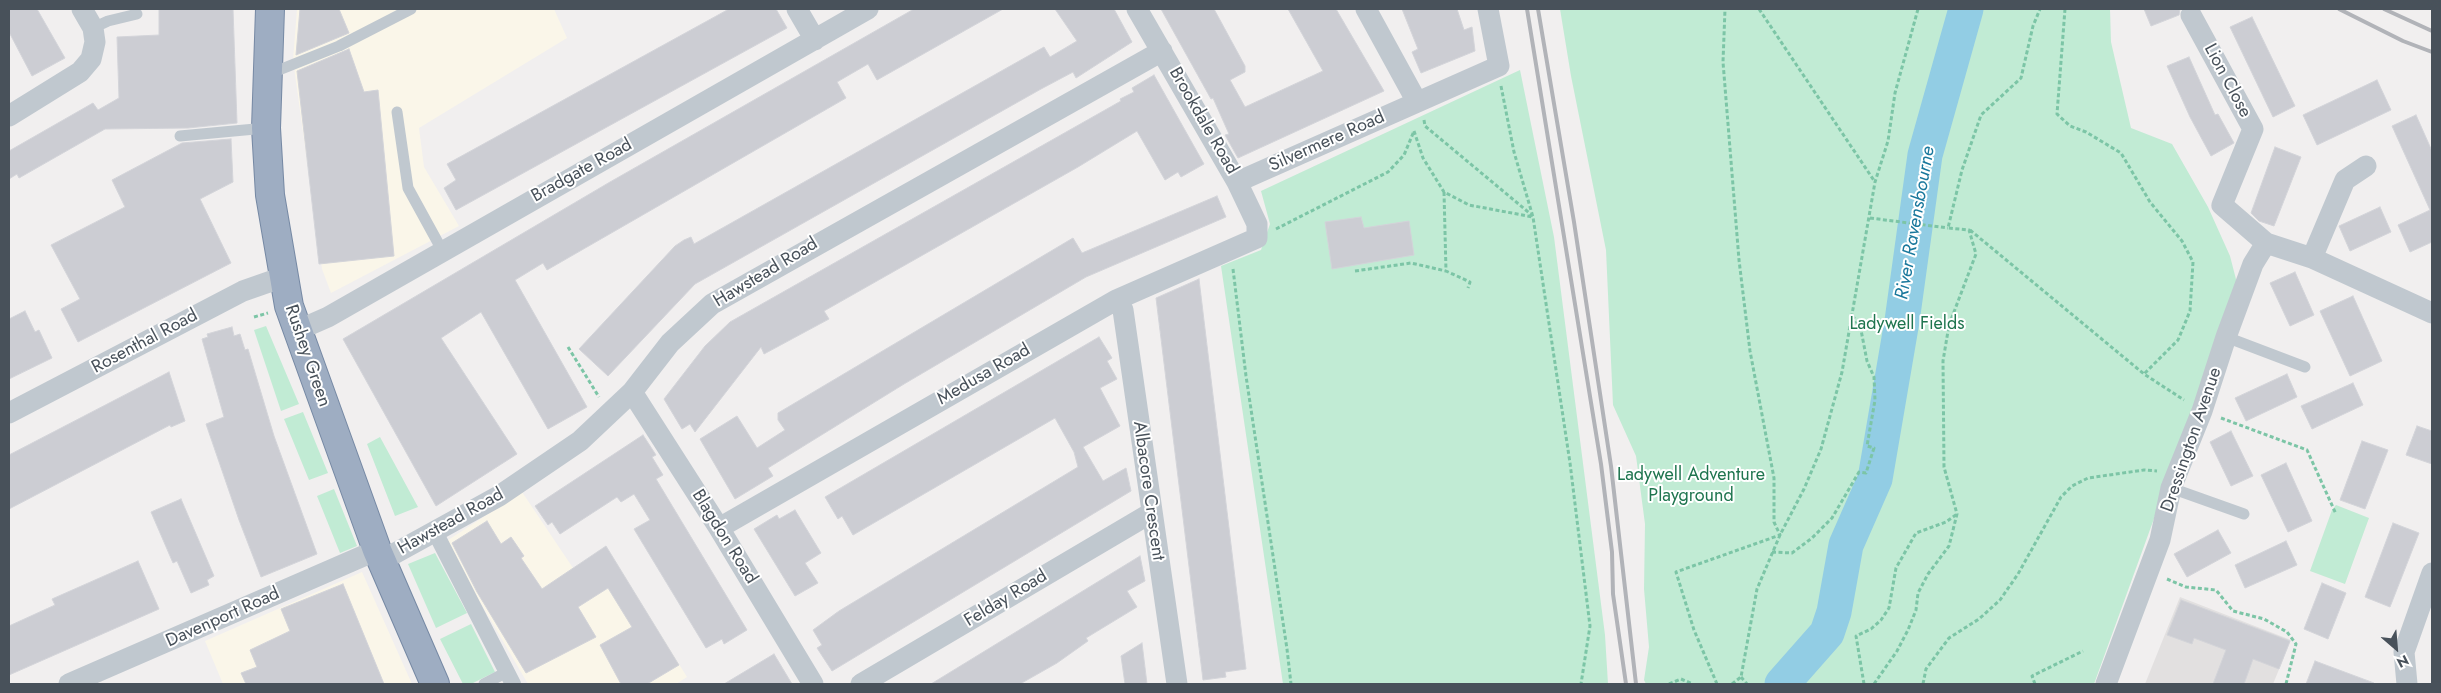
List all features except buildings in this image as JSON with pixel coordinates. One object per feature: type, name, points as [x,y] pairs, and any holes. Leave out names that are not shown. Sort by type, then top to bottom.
[{"type":"highway","name":"Rushey Green","points":[[270,9],[266,128],[270,195],[283,277],[296,331],[379,556],[435,684]]},
{"type":"street","points":[[9,116],[80,72],[91,58],[95,42],[92,28],[82,9]]},
{"type":"street","points":[[797,9],[815,40]]},
{"type":"street","name":"Bradgate Road","points":[[296,331],[328,317],[442,250],[868,9]]},
{"type":"street","name":"Brookdale Road","points":[[1137,9],[1237,182],[1257,224],[1258,238]]},
{"type":"street","points":[[1366,9],[1417,102]]},
{"type":"street","points":[[1488,9],[1498,66]]},
{"type":"street","name":"Lion Close","points":[[2192,15],[2253,129],[2222,205],[2266,243]]},
{"type":"street","name":"Hawstead Road","points":[[379,556],[435,532],[544,467],[580,441],[610,415],[632,392],[670,343],[712,304],[1162,51]]},
{"type":"street","name":"Silvermere Road","points":[[1237,182],[1498,66]]},
{"type":"street","points":[[2312,258],[2345,180],[2366,166]]},
{"type":"street","name":"Medusa Road","points":[[719,528],[1116,300],[1258,238]]},
{"type":"street","points":[[2266,243],[2312,258],[2432,313]]},
{"type":"street","name":"Dressington Avenue","points":[[2106,684],[2160,540],[2174,480],[2202,411],[2226,337],[2253,264],[2266,243]]},
{"type":"street","name":"Rosenthal Road","points":[[9,413],[232,296],[283,277]]},
{"type":"street","name":"Albacore Crescent","points":[[1116,300],[1123,310],[1177,684]]},
{"type":"street","name":"Blagdon Road","points":[[632,392],[719,528],[813,684]]},
{"type":"street","name":"Felday Road","points":[[861,684],[1151,513]]},
{"type":"street","points":[[435,532],[510,678]]},
{"type":"street","name":"Davenport Road","points":[[69,684],[379,556]]},
{"type":"street","points":[[2407,684],[2404,652],[2432,573]]},
{"type":"lane","points":[[267,75],[339,46],[410,9]]},
{"type":"lane","points":[[92,28],[108,21],[137,14]]},
{"type":"lane","points":[[397,112],[408,188],[442,250]]},
{"type":"lane","points":[[180,136],[266,128]]},
{"type":"lane","points":[[2226,337],[2305,367]]},
{"type":"lane","points":[[2174,480],[2244,514]]},
{"type":"lane","points":[[484,684],[510,678]]},
{"type":"path","points":[[1724,9],[1723,62],[1739,260],[1750,351],[1774,478],[1774,522],[1780,535]]},
{"type":"path","points":[[1759,9],[1875,182]]},
{"type":"path","points":[[1732,684],[1741,677],[1757,589],[1772,552],[1804,489],[1821,449],[1842,372],[1875,182],[1888,141],[1895,93],[1918,9]]},
{"type":"path","points":[[1947,228],[1962,170],[1981,115],[2021,78],[2033,26],[2040,9]]},
{"type":"path","points":[[2065,9],[2057,114],[2070,126],[2086,132],[2121,153],[2150,202],[2182,241],[2193,262],[2190,311],[2178,340],[2144,374]]},
{"type":"path","points":[[1498,66],[1514,152],[1533,217],[1570,463],[1590,626],[1581,684]]},
{"type":"path","points":[[1258,238],[1388,172],[1404,155],[1414,131],[1417,102]]},
{"type":"path","points":[[1417,102],[1426,126],[1533,217]]},
{"type":"path","points":[[1414,131],[1423,158],[1444,192],[1469,206],[1533,217]]},
{"type":"path","points":[[1444,192],[1446,271]]},
{"type":"path","points":[[1870,218],[1969,230],[2144,374],[2202,411],[2307,450],[2336,514]]},
{"type":"path","points":[[1874,684],[1897,652],[1908,630],[1916,610],[1918,593],[1928,574],[1948,546],[1958,514],[1944,467],[1943,361],[1949,325],[1976,254],[1969,230]]},
{"type":"path","points":[[1231,250],[1246,376],[1291,684]]},
{"type":"path","points":[[1355,271],[1410,263],[1446,271],[1470,282],[1468,288]]},
{"type":"path","points":[[254,317],[268,313]]},
{"type":"path","points":[[1772,552],[1792,553],[1812,538],[1832,518],[1859,472],[1866,473],[1874,448],[1867,446],[1875,400],[1874,377],[1867,361],[1861,330],[1853,316]]},
{"type":"path","points":[[568,347],[610,415]]},
{"type":"path","points":[[1923,684],[1926,669],[1949,638],[1979,619],[2000,600],[2018,574],[2062,498],[2072,486],[2080,480],[2144,470],[2174,480]]},
{"type":"path","points":[[1864,684],[1856,636],[1871,629],[1882,620],[1889,608],[1896,568],[1916,533],[1946,522],[1958,514]]},
{"type":"path","points":[[1717,684],[1694,630],[1676,572],[1780,535]]},
{"type":"path","points":[[2148,571],[2186,587],[2216,590],[2233,611],[2264,619],[2287,632],[2296,644],[2286,684]]},
{"type":"path","points":[[2035,684],[2032,676],[2083,651]]},
{"type":"path","points":[[1741,677],[1747,684]]},
{"type":"path","points":[[1670,683],[1681,679],[1693,684]]},
{"type":"shaded area","points":[[297,9],[554,9],[567,38],[419,128],[424,167],[459,226],[331,293],[322,269],[293,60]]},
{"type":"shaded area","points":[[522,492],[573,568],[606,546],[687,677],[676,684],[528,684],[445,542]]},
{"type":"shaded area","points":[[362,572],[412,684],[223,684],[205,641]]},
{"type":"shaded area","points":[[2180,597],[2291,640],[2273,684],[2145,684]]},
{"type":"green space","name":"Ladywell Fields","points":[[1560,9],[2110,9],[2111,42],[2131,128],[2172,144],[2208,207],[2230,256],[2238,287],[2094,684],[1646,684],[1644,680],[1649,647],[1644,589],[1645,524],[1636,456],[1613,405],[1606,250],[1571,76]]},
{"type":"green space","points":[[1520,70],[1554,237],[1605,635],[1608,684],[1283,684],[1221,266],[1261,250],[1270,224],[1261,191]]},
{"type":"green space","points":[[266,326],[299,404],[281,411],[254,330]]},
{"type":"green space","points":[[303,412],[328,473],[309,480],[284,419]]},
{"type":"green space","points":[[380,437],[418,507],[395,516],[367,444]]},
{"type":"green space","points":[[334,489],[357,546],[340,553],[317,496]]},
{"type":"green space","points":[[2336,505],[2369,518],[2345,584],[2310,571],[2332,510]]},
{"type":"green space","points":[[435,553],[467,613],[436,628],[408,564]]},
{"type":"green space","points":[[471,624],[495,672],[471,684],[463,684],[440,639]]},
{"type":"waterway","name":"River Ravensbourne","points":[[1782,684],[1827,633],[1834,612],[1846,545],[1875,479],[1902,321],[1925,155],[1966,9]]},
{"type":"railway","points":[[1527,9],[1601,464],[1612,552],[1613,594],[1626,684]]},
{"type":"railway","points":[[1538,9],[1574,222],[1611,466],[1636,684]]},
{"type":"railway","points":[[2339,9],[2403,41],[2432,52]]},
{"type":"railway","points":[[2384,9],[2432,31]]},
{"type":"park label","name":"Ladywell Adventure Playground","points":[[1691,486]]}]
